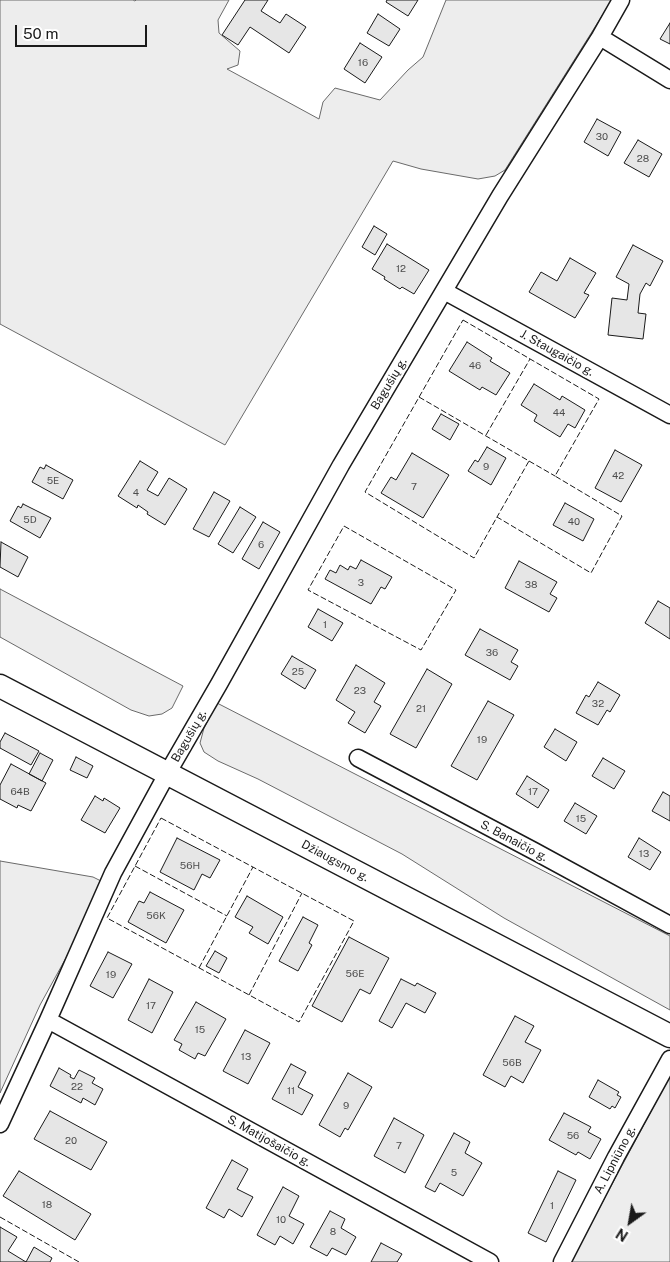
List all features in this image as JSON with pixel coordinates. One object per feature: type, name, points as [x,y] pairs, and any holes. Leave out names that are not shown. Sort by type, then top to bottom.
[{"type":"street","name":"Bagušių g.","points":[[0,1124],[114,873],[167,774],[340,465],[500,196],[600,37],[621,0]]},
{"type":"street","points":[[600,37],[670,80]]},
{"type":"street","name":"J. Staugaičio g.","points":[[444,291],[670,415]]},
{"type":"street","name":"Džiaugsmo g.","points":[[0,686],[670,1036]]},
{"type":"street","name":"S. Banaičio g.","points":[[358,758],[670,925]]},
{"type":"street","name":"S. Matijošaičio g.","points":[[48,1020],[490,1262]]},
{"type":"street","name":"A. Lipniūno g.","points":[[562,1262],[616,1157],[670,1059]]},
{"type":"shaded area","points":[[0,0],[229,0],[218,20],[219,33],[240,51],[238,65],[227,69],[319,119],[323,102],[335,88],[380,100],[423,57],[446,0],[612,0],[505,170],[495,176],[478,179],[421,169],[393,161],[225,445],[0,324]]},
{"type":"shaded area","points":[[0,589],[183,686],[172,708],[162,714],[149,716],[131,710],[0,637]]},
{"type":"shaded area","points":[[217,703],[670,936],[670,1010],[504,918],[402,854],[258,779],[218,761],[204,752],[200,743],[204,728]]},
{"type":"shaded area","points":[[0,861],[93,877],[101,881],[88,918],[40,1005],[0,1093]]},
{"type":"shaded area","points":[[670,1076],[670,1262],[571,1262],[610,1188]]},
{"type":"building","points":[[245,0],[268,0],[261,11],[280,23],[286,14],[306,27],[289,53],[250,27],[238,45],[222,35]]},
{"type":"building","points":[[387,0],[418,0],[408,16],[386,2]]},
{"type":"building","points":[[378,14],[400,29],[389,46],[367,33]]},
{"type":"building","points":[[670,23],[670,44],[660,39]]},
{"type":"building","points":[[360,43],[382,57],[365,83],[344,69]]},
{"type":"building","points":[[597,119],[621,132],[608,156],[584,142]]},
{"type":"building","points":[[638,140],[662,154],[649,177],[624,163]]},
{"type":"building","points":[[374,226],[387,234],[375,255],[362,247]]},
{"type":"building","points":[[387,244],[429,270],[414,294],[402,287],[400,289],[372,269]]},
{"type":"building","points":[[633,245],[663,261],[650,286],[646,283],[640,294],[638,313],[646,314],[643,339],[608,335],[612,298],[627,300],[629,284],[616,277]]},
{"type":"building","points":[[570,258],[596,273],[584,293],[589,295],[575,318],[529,292],[541,272],[557,281]]},
{"type":"building","points":[[467,342],[492,358],[490,361],[510,373],[496,395],[482,387],[480,390],[449,371]]},
{"type":"building","points":[[534,384],[560,400],[562,396],[585,410],[575,428],[568,424],[560,437],[534,421],[537,415],[521,405]]},
{"type":"building","points":[[441,414],[459,424],[450,440],[432,429]]},
{"type":"building","points":[[487,447],[506,458],[491,485],[468,471],[475,460],[478,462]]},
{"type":"building","points":[[615,450],[642,465],[621,502],[595,488]]},
{"type":"building","points":[[412,453],[449,475],[423,518],[381,493],[391,477],[396,480]]},
{"type":"building","points":[[140,461],[158,472],[147,490],[158,496],[169,478],[187,489],[165,525],[147,514],[148,512],[138,505],[137,508],[118,496]]},
{"type":"building","points":[[46,465],[73,480],[63,499],[32,482],[40,467],[44,469]]},
{"type":"building","points":[[214,492],[230,501],[209,537],[193,529]]},
{"type":"building","points":[[565,503],[594,519],[583,541],[553,525]]},
{"type":"building","points":[[23,504],[51,518],[40,538],[10,521],[18,506],[21,508]]},
{"type":"building","points":[[240,507],[256,517],[233,553],[218,544]]},
{"type":"building","points":[[263,522],[280,532],[259,569],[242,559]]},
{"type":"building","points":[[1,542],[28,557],[18,577],[0,567]]},
{"type":"building","points":[[361,560],[392,577],[385,589],[381,587],[371,604],[325,579],[330,570],[336,573],[340,565],[348,570],[350,566],[356,569]]},
{"type":"building","points":[[519,561],[557,582],[550,594],[557,598],[549,612],[505,588]]},
{"type":"building","points":[[658,601],[670,608],[670,639],[645,623]]},
{"type":"building","points":[[318,609],[343,623],[332,641],[308,627]]},
{"type":"building","points":[[480,629],[518,650],[511,662],[518,666],[510,680],[465,655]]},
{"type":"building","points":[[292,656],[316,670],[305,689],[281,674]]},
{"type":"building","points":[[356,665],[385,683],[374,702],[381,706],[365,733],[348,723],[355,712],[336,700]]},
{"type":"building","points":[[427,669],[452,684],[416,748],[390,734]]},
{"type":"building","points":[[598,682],[620,695],[610,712],[607,710],[598,725],[576,713],[586,695],[589,697]]},
{"type":"building","points":[[488,701],[514,715],[477,780],[451,766]]},
{"type":"building","points":[[555,729],[577,742],[566,761],[544,747]]},
{"type":"building","points":[[5,733],[39,751],[31,765],[0,748],[0,742]]},
{"type":"building","points":[[40,753],[53,760],[42,781],[29,774]]},
{"type":"building","points":[[76,757],[93,766],[87,778],[70,770]]},
{"type":"building","points":[[603,758],[625,771],[614,789],[592,776]]},
{"type":"building","points":[[11,764],[46,783],[31,811],[18,805],[17,808],[0,799],[0,785]]},
{"type":"building","points":[[527,776],[549,790],[538,808],[516,794]]},
{"type":"building","points":[[663,792],[670,796],[670,821],[652,811]]},
{"type":"building","points":[[95,796],[103,801],[104,798],[120,808],[105,833],[81,820]]},
{"type":"building","points":[[575,803],[597,816],[586,834],[564,821]]},
{"type":"building","points":[[177,838],[220,860],[210,878],[202,874],[194,890],[160,872]]},
{"type":"building","points":[[639,838],[661,852],[650,870],[628,857]]},
{"type":"building","points":[[150,892],[184,910],[166,943],[128,922],[139,901],[144,903]]},
{"type":"building","points":[[247,896],[283,917],[268,944],[249,933],[253,927],[235,917]]},
{"type":"building","points":[[303,917],[318,925],[309,943],[312,945],[298,971],[279,961]]},
{"type":"building","points":[[349,937],[389,958],[370,994],[360,989],[342,1022],[312,1006]]},
{"type":"building","points":[[215,951],[227,958],[219,973],[206,966]]},
{"type":"building","points":[[108,952],[132,964],[113,998],[90,986]]},
{"type":"building","points":[[149,979],[173,992],[152,1033],[128,1020]]},
{"type":"building","points":[[401,979],[415,986],[417,983],[436,993],[425,1013],[406,1003],[392,1028],[379,1021]]},
{"type":"building","points":[[196,1002],[226,1019],[205,1056],[198,1053],[195,1059],[179,1050],[182,1044],[174,1040]]},
{"type":"building","points":[[515,1016],[534,1026],[525,1042],[541,1050],[523,1083],[511,1076],[505,1087],[483,1075]]},
{"type":"building","points":[[245,1030],[270,1043],[248,1084],[223,1071]]},
{"type":"building","points":[[291,1064],[306,1072],[298,1087],[313,1095],[302,1115],[272,1099]]},
{"type":"building","points":[[59,1068],[74,1079],[79,1070],[95,1078],[92,1083],[103,1089],[95,1105],[83,1098],[81,1103],[50,1086]]},
{"type":"building","points":[[348,1073],[372,1087],[348,1130],[345,1128],[340,1137],[319,1125]]},
{"type":"building","points":[[598,1080],[619,1092],[617,1095],[621,1097],[615,1108],[612,1106],[610,1109],[589,1097]]},
{"type":"building","points":[[50,1111],[107,1142],[91,1170],[34,1139]]},
{"type":"building","points":[[564,1113],[591,1127],[588,1132],[601,1139],[590,1159],[578,1152],[576,1155],[549,1140]]},
{"type":"building","points":[[394,1118],[424,1135],[405,1173],[374,1156]]},
{"type":"building","points":[[454,1133],[470,1142],[465,1153],[482,1163],[463,1196],[440,1183],[435,1192],[425,1187]]},
{"type":"building","points":[[232,1160],[248,1169],[237,1189],[253,1197],[242,1217],[229,1209],[224,1218],[206,1208]]},
{"type":"building","points":[[19,1171],[91,1214],[75,1240],[3,1196]]},
{"type":"building","points":[[558,1171],[576,1180],[546,1242],[528,1233]]},
{"type":"building","points":[[283,1187],[299,1196],[289,1216],[304,1224],[293,1244],[280,1236],[275,1245],[257,1235]]},
{"type":"building","points":[[330,1211],[345,1219],[341,1228],[356,1237],[346,1255],[332,1248],[327,1256],[310,1247]]},
{"type":"building","points":[[0,1227],[17,1237],[8,1251],[26,1262],[0,1262]]},
{"type":"building","points":[[381,1243],[402,1254],[397,1262],[371,1262]]},
{"type":"building","points":[[34,1247],[52,1258],[50,1262],[26,1262]]},
{"type":"fence","points":[[463,320],[599,399],[555,476],[622,516],[591,573],[497,517],[474,558],[365,492],[463,320]]},
{"type":"fence","points":[[486,435],[530,359]]},
{"type":"fence","points":[[419,397],[529,461],[497,517]]},
{"type":"fence","points":[[529,461],[555,476]]},
{"type":"fence","points":[[344,526],[456,590],[421,650],[308,590],[344,526]]},
{"type":"fence","points":[[161,818],[354,921],[299,1022],[107,918],[161,818]]},
{"type":"fence","points":[[135,866],[227,916]]},
{"type":"fence","points":[[199,968],[253,867]]},
{"type":"fence","points":[[249,995],[302,893]]},
{"type":"fence","points":[[0,1217],[79,1262]]}]
